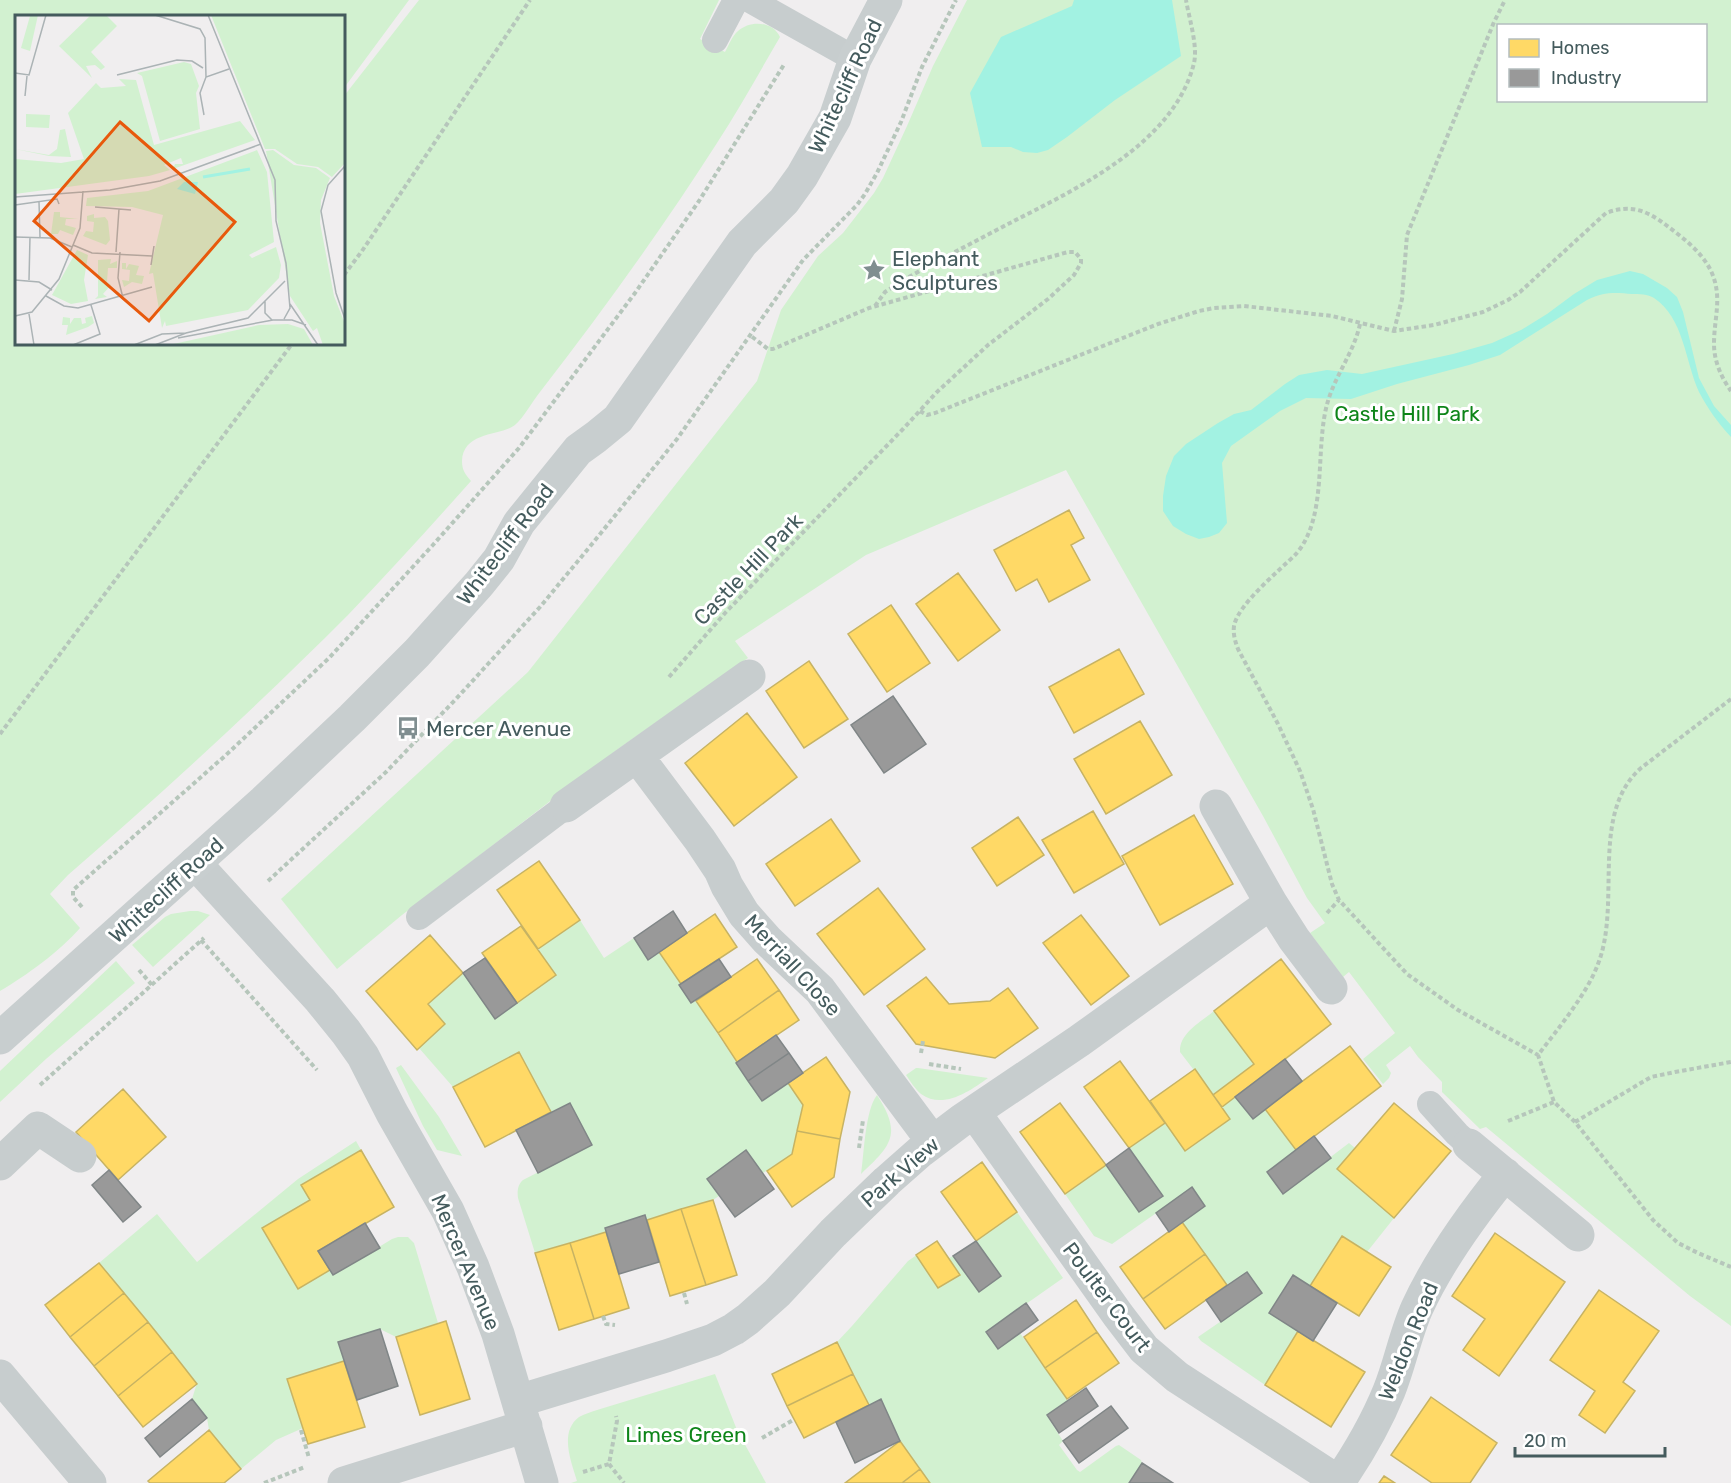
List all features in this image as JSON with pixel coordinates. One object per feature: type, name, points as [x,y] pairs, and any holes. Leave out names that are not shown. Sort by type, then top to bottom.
[{"type":"street","name":"Whitecliff Road","points":[[0,1038],[320,749],[417,653],[492,569],[519,523],[574,454],[618,419],[742,243],[784,201],[802,176],[836,118],[855,59],[886,0]]},
{"type":"street","points":[[566,806],[749,676]]},
{"type":"street","name":"Merriall Close","points":[[637,756],[700,840],[720,870],[744,914],[767,940],[820,990],[933,1142]]},
{"type":"street","points":[[1216,806],[1271,903],[1294,939],[1331,988]]},
{"type":"street","name":"Mercer Avenue","points":[[195,863],[320,1000],[363,1056],[459,1233],[488,1304],[542,1483]]},
{"type":"street","name":"Park View","points":[[344,1483],[522,1414],[605,1375],[713,1340],[741,1324],[777,1293],[832,1233],[886,1181],[933,1142],[1079,1041],[1271,903]]},
{"type":"street","name":"Poulter Court","points":[[974,1112],[1144,1350],[1177,1377],[1339,1483]]},
{"type":"street","points":[[0,1164],[38,1128],[80,1156]]},
{"type":"street","points":[[1469,1145],[1578,1235]]},
{"type":"street","name":"Weldon Road","points":[[1339,1483],[1384,1403],[1412,1321],[1428,1285],[1449,1249],[1505,1174]]},
{"type":"street","points":[[0,1376],[90,1483]]},
{"type":"lane","points":[[715,40],[736,0]]},
{"type":"lane","points":[[750,0],[855,59]]},
{"type":"lane","points":[[419,917],[566,806]]},
{"type":"lane","points":[[1430,1104],[1469,1145]]},
{"type":"path","points":[[345,274],[530,0]]},
{"type":"path","name":"Castle Hill Park","points":[[874,307],[885,292],[907,278],[1072,190],[1134,150],[1169,113],[1182,93],[1194,65],[1194,45],[1186,0]]},
{"type":"path","points":[[1394,331],[1402,298],[1407,235],[1494,21],[1505,0]]},
{"type":"path","points":[[152,985],[73,897],[73,890],[226,755],[329,658],[519,448],[699,201],[805,30]]},
{"type":"path","points":[[920,411],[927,415],[935,413],[1158,324],[1214,308],[1256,307],[1332,316],[1394,331],[1483,312],[1520,292],[1605,213],[1618,209],[1638,209],[1658,219],[1699,254],[1711,270],[1716,283],[1718,302],[1714,353],[1720,373],[1731,391]]},
{"type":"path","name":"Castle Hill Park","points":[[665,681],[726,612],[937,392],[973,358],[1068,282],[1081,266],[1081,259],[1075,252],[1068,252],[874,307],[771,349],[751,336]]},
{"type":"path","points":[[1360,324],[1327,406],[1318,488],[1309,533],[1300,550],[1238,614],[1234,629],[1236,645],[1300,771],[1313,809],[1332,884],[1339,900],[1407,974],[1458,1010],[1538,1055],[1554,1102],[1575,1122],[1644,1210],[1678,1243],[1731,1268]]},
{"type":"path","points":[[0,734],[291,345]]},
{"type":"path","points":[[1538,1055],[1575,1005],[1598,965],[1608,920],[1611,829],[1624,787],[1641,768],[1731,699]]},
{"type":"path","points":[[1575,1122],[1650,1077],[1731,1062]]},
{"type":"path","points":[[858,1156],[863,1117],[869,1096],[910,1063],[978,1071],[990,1070],[1004,1091]]},
{"type":"path","points":[[605,1375],[617,1420],[609,1464],[624,1483]]},
{"type":"path","points":[[762,1438],[793,1420]]},
{"type":"path","points":[[301,1430],[311,1465]]},
{"type":"path","points":[[575,1475],[609,1464]]},
{"type":"green space","points":[[0,0],[409,0],[345,87],[345,15],[15,15],[15,345],[345,345],[345,95],[419,0],[719,0],[700,39],[725,52],[732,38],[743,27],[761,24],[777,32],[780,37],[725,130],[675,207],[522,418],[509,428],[476,439],[464,451],[462,464],[464,472],[471,481],[314,649],[50,894],[80,928],[42,962],[0,991]]},
{"type":"green space","name":"Castle Hill Park","points":[[967,0],[1731,0],[1731,1326],[1690,1296],[1486,1127],[1480,1129],[1442,1092],[1442,1082],[1410,1046],[1386,1065],[1391,1073],[1383,1084],[1363,1059],[1395,1033],[1349,972],[1343,977],[1310,933],[1325,923],[1307,898],[1263,816],[1066,470],[866,555],[735,641],[748,658],[618,749],[402,915],[337,969],[281,899],[528,672],[757,381],[781,310],[818,256],[843,233],[874,193],[933,66]]},
{"type":"green space","points":[[190,911],[210,915],[153,967],[132,945],[165,917]]},
{"type":"green space","points":[[580,920],[604,958],[634,938],[648,959],[659,952],[681,984],[679,986],[691,1003],[696,1001],[762,1101],[788,1083],[803,1105],[792,1154],[763,1173],[746,1150],[707,1179],[719,1196],[713,1200],[647,1220],[645,1215],[605,1228],[606,1232],[535,1253],[518,1198],[518,1188],[523,1180],[591,1145],[570,1103],[551,1112],[519,1052],[453,1087],[419,1048],[445,1024],[428,1004],[463,973],[495,1018],[556,975],[538,949]]},
{"type":"green space","points":[[116,961],[135,983],[46,1059],[0,1102],[0,1071]]},
{"type":"green space","points":[[1214,1011],[1254,1064],[1213,1095],[1180,1052],[1183,1039],[1187,1034]]},
{"type":"green space","points":[[401,1065],[439,1117],[462,1156],[437,1150],[396,1068]]},
{"type":"green space","points":[[916,1068],[988,1078],[956,1097],[938,1100],[921,1094],[906,1075]]},
{"type":"green space","points":[[877,1095],[889,1120],[890,1138],[880,1155],[861,1174],[867,1122]]},
{"type":"green space","points":[[1235,1097],[1253,1119],[1265,1109],[1296,1150],[1267,1172],[1282,1194],[1349,1143],[1355,1148],[1337,1169],[1394,1218],[1367,1252],[1342,1236],[1310,1286],[1292,1275],[1269,1313],[1298,1331],[1265,1385],[1198,1337],[1262,1293],[1246,1272],[1227,1285],[1182,1222],[1205,1206],[1192,1188],[1112,1244],[1094,1236],[1065,1194],[1106,1165],[1139,1212],[1163,1196],[1129,1148],[1165,1123],[1186,1151],[1230,1119],[1222,1107]]},
{"type":"green space","points":[[356,1141],[361,1150],[301,1185],[310,1200],[262,1229],[298,1289],[330,1270],[333,1275],[392,1239],[408,1237],[414,1243],[438,1323],[396,1337],[380,1329],[339,1343],[344,1361],[288,1379],[303,1428],[276,1440],[241,1469],[209,1430],[207,1418],[192,1399],[197,1383],[99,1263],[157,1214],[197,1262],[298,1179]]},
{"type":"green space","points":[[1017,1212],[1063,1278],[986,1332],[998,1349],[1020,1333],[1068,1401],[1047,1416],[1063,1441],[1059,1445],[1077,1470],[1080,1472],[1119,1445],[1142,1463],[1129,1483],[930,1483],[900,1441],[881,1399],[869,1405],[837,1342],[908,1261],[937,1241],[949,1258],[953,1256],[979,1292],[1000,1277],[976,1241]]},
{"type":"green space","name":"Limes Green","points":[[715,1374],[737,1430],[766,1483],[571,1483],[577,1481],[568,1439],[573,1423],[579,1417]]},
{"type":"shaded area","points":[[1074,0],[1172,0],[1181,56],[1115,100],[1048,150],[1037,153],[1023,152],[1011,147],[982,147],[970,93],[1001,37],[1072,6]]},
{"type":"shaded area","points":[[1630,271],[1643,274],[1667,288],[1677,297],[1683,312],[1699,378],[1714,406],[1731,425],[1731,437],[1699,392],[1678,328],[1664,307],[1654,298],[1646,295],[1609,293],[1587,300],[1500,355],[1351,399],[1306,398],[1280,411],[1231,446],[1222,463],[1227,523],[1219,533],[1199,539],[1186,534],[1173,526],[1163,511],[1166,476],[1174,456],[1186,444],[1234,414],[1251,410],[1299,375],[1327,370],[1362,374],[1492,343],[1521,330],[1597,280]]},
{"type":"building: Homes","points":[[1069,510],[1084,538],[1071,545],[1090,580],[1049,602],[1037,579],[1016,591],[994,550]]},
{"type":"building: Homes","points":[[958,573],[1000,630],[958,661],[916,604]]},
{"type":"building: Homes","points":[[891,605],[930,663],[887,692],[848,634]]},
{"type":"building: Homes","points":[[1119,649],[1144,694],[1074,733],[1049,687]]},
{"type":"building: Homes","points":[[809,661],[848,719],[804,748],[766,691]]},
{"type":"building: Homes","points":[[747,713],[797,777],[734,826],[685,763]]},
{"type":"building: Homes","points":[[1140,721],[1172,775],[1106,814],[1074,759]]},
{"type":"building: Homes","points":[[1093,811],[1124,864],[1074,893],[1042,840]]},
{"type":"building: Homes","points":[[1194,815],[1233,884],[1160,925],[1122,856]]},
{"type":"building: Homes","points":[[1018,817],[1044,855],[997,886],[972,848]]},
{"type":"building: Homes","points":[[831,819],[860,861],[795,906],[766,864]]},
{"type":"building: Homes","points":[[539,861],[580,920],[538,949],[497,890]]},
{"type":"building: Homes","points":[[878,888],[925,949],[864,995],[817,934]]},
{"type":"building: Homes","points":[[715,914],[737,947],[681,984],[659,952]]},
{"type":"building: Homes","points":[[1081,915],[1129,976],[1091,1005],[1043,943]]},
{"type":"building: Homes","points":[[521,926],[556,975],[517,1003],[482,953]]},
{"type":"building: Homes","points":[[430,935],[463,973],[428,1004],[445,1024],[417,1050],[366,991]]},
{"type":"building: Homes","points":[[757,959],[779,990],[718,1033],[696,1001]]},
{"type":"building: Homes","points":[[1281,959],[1331,1024],[1222,1107],[1213,1095],[1254,1064],[1214,1011]]},
{"type":"building: Homes","points":[[926,977],[949,1004],[990,1001],[1008,988],[1038,1028],[995,1058],[916,1044],[887,1006]]},
{"type":"building: Homes","points":[[779,990],[799,1020],[737,1062],[718,1033]]},
{"type":"building: Homes","points":[[1350,1046],[1381,1086],[1296,1150],[1265,1109]]},
{"type":"building: Homes","points":[[519,1052],[551,1112],[485,1147],[453,1087]]},
{"type":"building: Homes","points":[[826,1057],[850,1092],[840,1139],[797,1131],[803,1105],[788,1083]]},
{"type":"building: Homes","points":[[1120,1061],[1165,1123],[1129,1148],[1084,1087]]},
{"type":"building: Homes","points":[[1195,1069],[1230,1119],[1185,1151],[1150,1101]]},
{"type":"building: Homes","points":[[123,1089],[166,1137],[118,1180],[76,1132]]},
{"type":"building: Homes","points":[[1060,1103],[1106,1165],[1065,1194],[1020,1132]]},
{"type":"building: Homes","points":[[1394,1103],[1451,1151],[1394,1218],[1337,1169]]},
{"type":"building: Homes","points":[[797,1131],[840,1139],[834,1177],[792,1207],[767,1171],[792,1154]]},
{"type":"building: Homes","points":[[361,1150],[394,1207],[318,1251],[330,1270],[298,1289],[262,1228],[310,1200],[301,1185]]},
{"type":"building: Homes","points":[[982,1162],[1017,1212],[976,1241],[941,1192]]},
{"type":"building: Homes","points":[[713,1200],[737,1275],[706,1285],[681,1209]]},
{"type":"building: Homes","points":[[681,1209],[706,1285],[670,1296],[647,1220]]},
{"type":"building: Homes","points":[[1182,1222],[1205,1254],[1143,1299],[1120,1267]]},
{"type":"building: Homes","points":[[606,1232],[629,1308],[594,1319],[570,1243]]},
{"type":"building: Homes","points":[[1495,1233],[1565,1282],[1499,1376],[1463,1350],[1485,1319],[1452,1296]]},
{"type":"building: Homes","points":[[1342,1236],[1391,1267],[1359,1316],[1310,1286]]},
{"type":"building: Homes","points":[[937,1241],[960,1275],[938,1288],[916,1255]]},
{"type":"building: Homes","points":[[570,1243],[594,1319],[559,1330],[535,1253]]},
{"type":"building: Homes","points":[[1205,1254],[1227,1285],[1165,1329],[1143,1299]]},
{"type":"building: Homes","points":[[99,1263],[124,1293],[70,1337],[45,1305]]},
{"type":"building: Homes","points":[[1599,1290],[1659,1331],[1623,1382],[1635,1391],[1605,1433],[1579,1415],[1595,1391],[1550,1360]]},
{"type":"building: Homes","points":[[124,1293],[148,1322],[94,1366],[70,1337]]},
{"type":"building: Homes","points":[[1076,1300],[1097,1332],[1045,1368],[1024,1337]]},
{"type":"building: Homes","points":[[446,1321],[470,1399],[420,1415],[396,1337]]},
{"type":"building: Homes","points":[[148,1322],[172,1352],[118,1396],[94,1366]]},
{"type":"building: Homes","points":[[1298,1331],[1365,1372],[1331,1427],[1265,1385]]},
{"type":"building: Homes","points":[[1097,1332],[1119,1363],[1067,1399],[1045,1368]]},
{"type":"building: Homes","points":[[837,1342],[853,1374],[787,1406],[772,1374]]},
{"type":"building: Homes","points":[[172,1352],[197,1384],[143,1427],[118,1396]]},
{"type":"building: Homes","points":[[344,1361],[365,1427],[308,1444],[287,1379]]},
{"type":"building: Homes","points":[[853,1374],[869,1405],[804,1438],[787,1406]]},
{"type":"building: Homes","points":[[1431,1397],[1497,1443],[1470,1483],[1432,1483],[1391,1455]]},
{"type":"building: Homes","points":[[209,1430],[241,1469],[224,1483],[150,1483],[148,1481]]},
{"type":"building: Homes","points":[[900,1441],[920,1469],[902,1483],[845,1483]]},
{"type":"building: Homes","points":[[920,1469],[930,1483],[902,1483]]},
{"type":"building: Homes","points":[[1384,1476],[1395,1483],[1379,1483]]},
{"type":"building: Industry","points":[[893,696],[926,744],[884,773],[851,725]]},
{"type":"building: Industry","points":[[673,911],[687,933],[648,960],[634,938]]},
{"type":"building: Industry","points":[[485,958],[517,1003],[495,1019],[463,973]]},
{"type":"building: Industry","points":[[719,959],[731,977],[691,1003],[679,985]]},
{"type":"building: Industry","points":[[776,1035],[789,1053],[748,1081],[736,1063]]},
{"type":"building: Industry","points":[[789,1053],[803,1073],[762,1101],[748,1081]]},
{"type":"building: Industry","points":[[1285,1059],[1302,1081],[1253,1119],[1235,1097]]},
{"type":"building: Industry","points":[[570,1103],[592,1145],[538,1173],[516,1130]]},
{"type":"building: Industry","points":[[1314,1136],[1331,1158],[1283,1194],[1267,1172]]},
{"type":"building: Industry","points":[[1129,1148],[1163,1196],[1139,1212],[1106,1165]]},
{"type":"building: Industry","points":[[746,1150],[774,1189],[735,1217],[707,1179]]},
{"type":"building: Industry","points":[[109,1170],[141,1207],[123,1222],[92,1185]]},
{"type":"building: Industry","points":[[1192,1187],[1205,1206],[1169,1232],[1156,1213]]},
{"type":"building: Industry","points":[[645,1215],[659,1262],[619,1274],[605,1228]]},
{"type":"building: Industry","points":[[365,1223],[380,1248],[333,1275],[318,1251]]},
{"type":"building: Industry","points":[[976,1241],[1001,1276],[979,1292],[953,1256]]},
{"type":"building: Industry","points":[[1247,1272],[1262,1293],[1221,1322],[1206,1300]]},
{"type":"building: Industry","points":[[1293,1275],[1337,1303],[1313,1341],[1269,1313]]},
{"type":"building: Industry","points":[[1026,1303],[1038,1320],[998,1349],[986,1332]]},
{"type":"building: Industry","points":[[380,1329],[398,1386],[357,1400],[338,1342]]},
{"type":"building: Industry","points":[[1086,1388],[1098,1406],[1059,1433],[1047,1415]]},
{"type":"building: Industry","points":[[192,1399],[207,1418],[160,1457],[145,1438]]},
{"type":"building: Industry","points":[[881,1399],[900,1441],[855,1463],[836,1422]]},
{"type":"building: Industry","points":[[1111,1406],[1128,1428],[1079,1463],[1063,1441]]},
{"type":"building: Industry","points":[[1142,1463],[1173,1483],[1129,1483]]},
{"type":"place","name":"Elephant Sculptures","points":[[874,270]]},
{"type":"place","name":"Mercer Avenue","points":[[408,728]]}]
